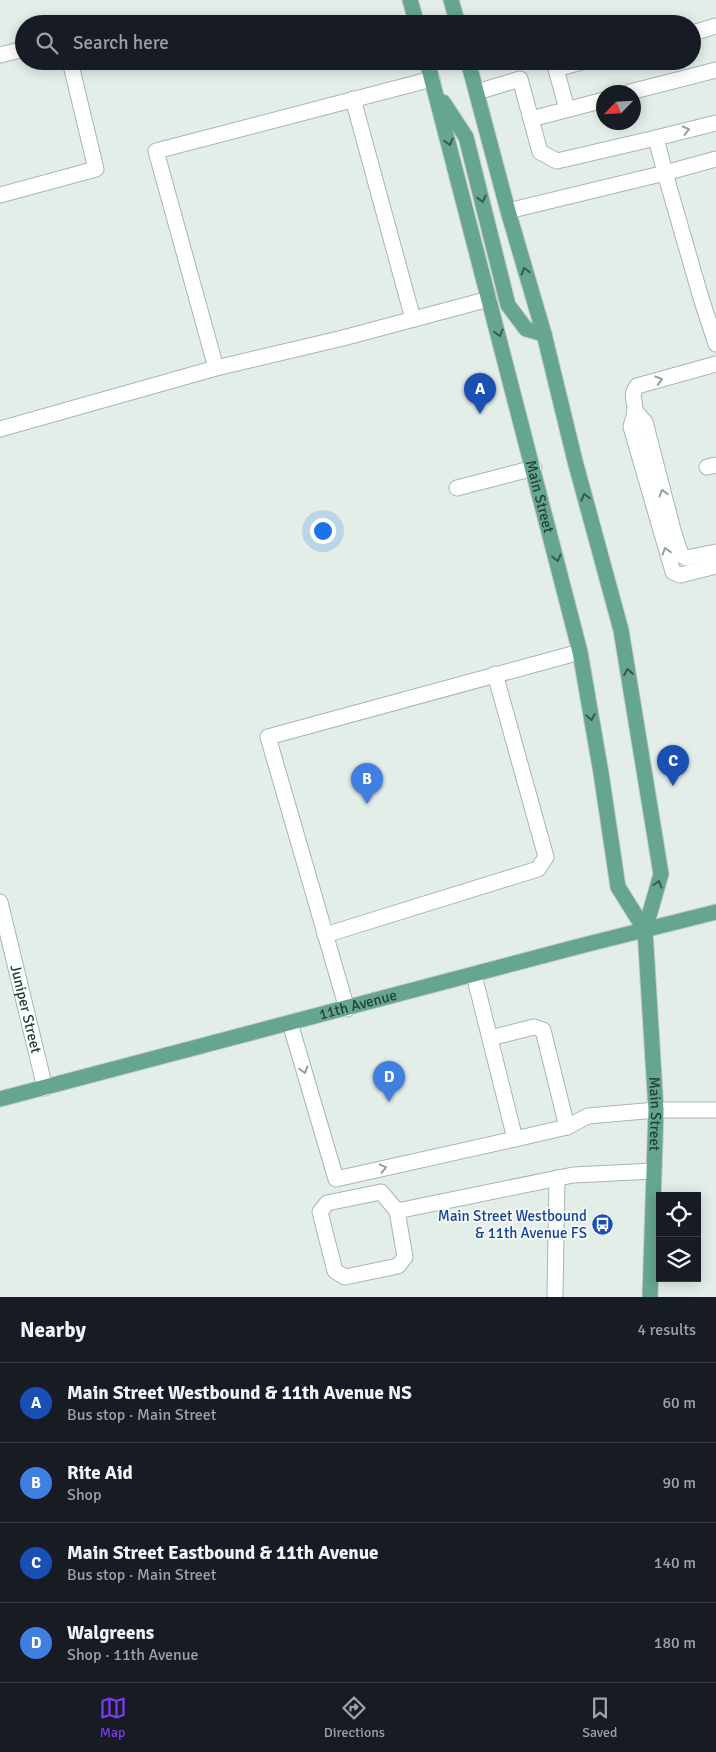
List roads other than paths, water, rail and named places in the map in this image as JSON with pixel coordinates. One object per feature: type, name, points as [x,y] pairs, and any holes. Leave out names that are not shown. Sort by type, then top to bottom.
[{"type":"main road","points":[[410,0],[414,15]]},
{"type":"main road","points":[[451,0],[455,15]]},
{"type":"main road","name":"Main Street","points":[[430,70],[580,652],[618,887],[645,930]]},
{"type":"main road","name":"Main Street","points":[[470,70],[508,211],[544,334],[575,462],[621,630],[661,874],[645,930],[656,1110],[650,1297]]},
{"type":"main road","points":[[434,85],[466,137],[508,305],[526,329],[544,334]]},
{"type":"main road","name":"11th Avenue","points":[[0,1100],[584,945],[716,912]]},
{"type":"street","points":[[701,30],[716,26]]},
{"type":"street","points":[[0,56],[15,52]]},
{"type":"street","points":[[0,195],[96,169],[72,70]]},
{"type":"street","points":[[556,70],[567,109]]},
{"type":"street","points":[[641,89],[716,70]]},
{"type":"street","points":[[476,92],[520,79],[540,152],[557,161],[716,123]]},
{"type":"street","points":[[216,368],[156,151],[353,99],[434,85]]},
{"type":"street","points":[[353,99],[413,319]]},
{"type":"street","points":[[531,119],[596,102]]},
{"type":"street","points":[[656,138],[701,298],[716,344]]},
{"type":"street","points":[[508,211],[716,159]]},
{"type":"street","points":[[0,429],[216,368],[343,338],[490,299]]},
{"type":"street","points":[[716,364],[637,386],[632,396],[635,410],[631,427],[673,572],[680,575],[716,566]]},
{"type":"street","points":[[635,410],[645,422],[681,555],[686,558],[716,552]]},
{"type":"street","points":[[457,488],[534,468]]},
{"type":"street","points":[[347,1009],[268,737],[580,652]]},
{"type":"street","points":[[325,935],[538,869],[546,857],[495,674]]},
{"type":"street","name":"Juniper Street","points":[[0,902],[45,1088]]},
{"type":"street","points":[[474,975],[515,1139]]},
{"type":"street","points":[[290,1023],[336,1179],[567,1127],[588,1116],[656,1110],[716,1110]]},
{"type":"street","points":[[490,1038],[534,1026],[543,1030],[567,1127]]},
{"type":"street","points":[[397,1211],[573,1174],[654,1171]]},
{"type":"street","points":[[555,1294],[557,1178]]},
{"type":"street","points":[[381,1192],[397,1211],[405,1257],[398,1266],[345,1277],[335,1271],[320,1212],[327,1203],[381,1192]]},
{"type":"place","name":"Main Street Westbound & 11th Avenue NS","points":[[480,414]]},
{"type":"place","name":"Main Street Eastbound & 11th Avenue","points":[[673,786]]},
{"type":"place","name":"Rite Aid","points":[[367,804]]},
{"type":"place","name":"Walgreens","points":[[389,1102]]},
{"type":"place","name":"Main Street Westbound & 11th Avenue FS","points":[[603,1225]]}]
